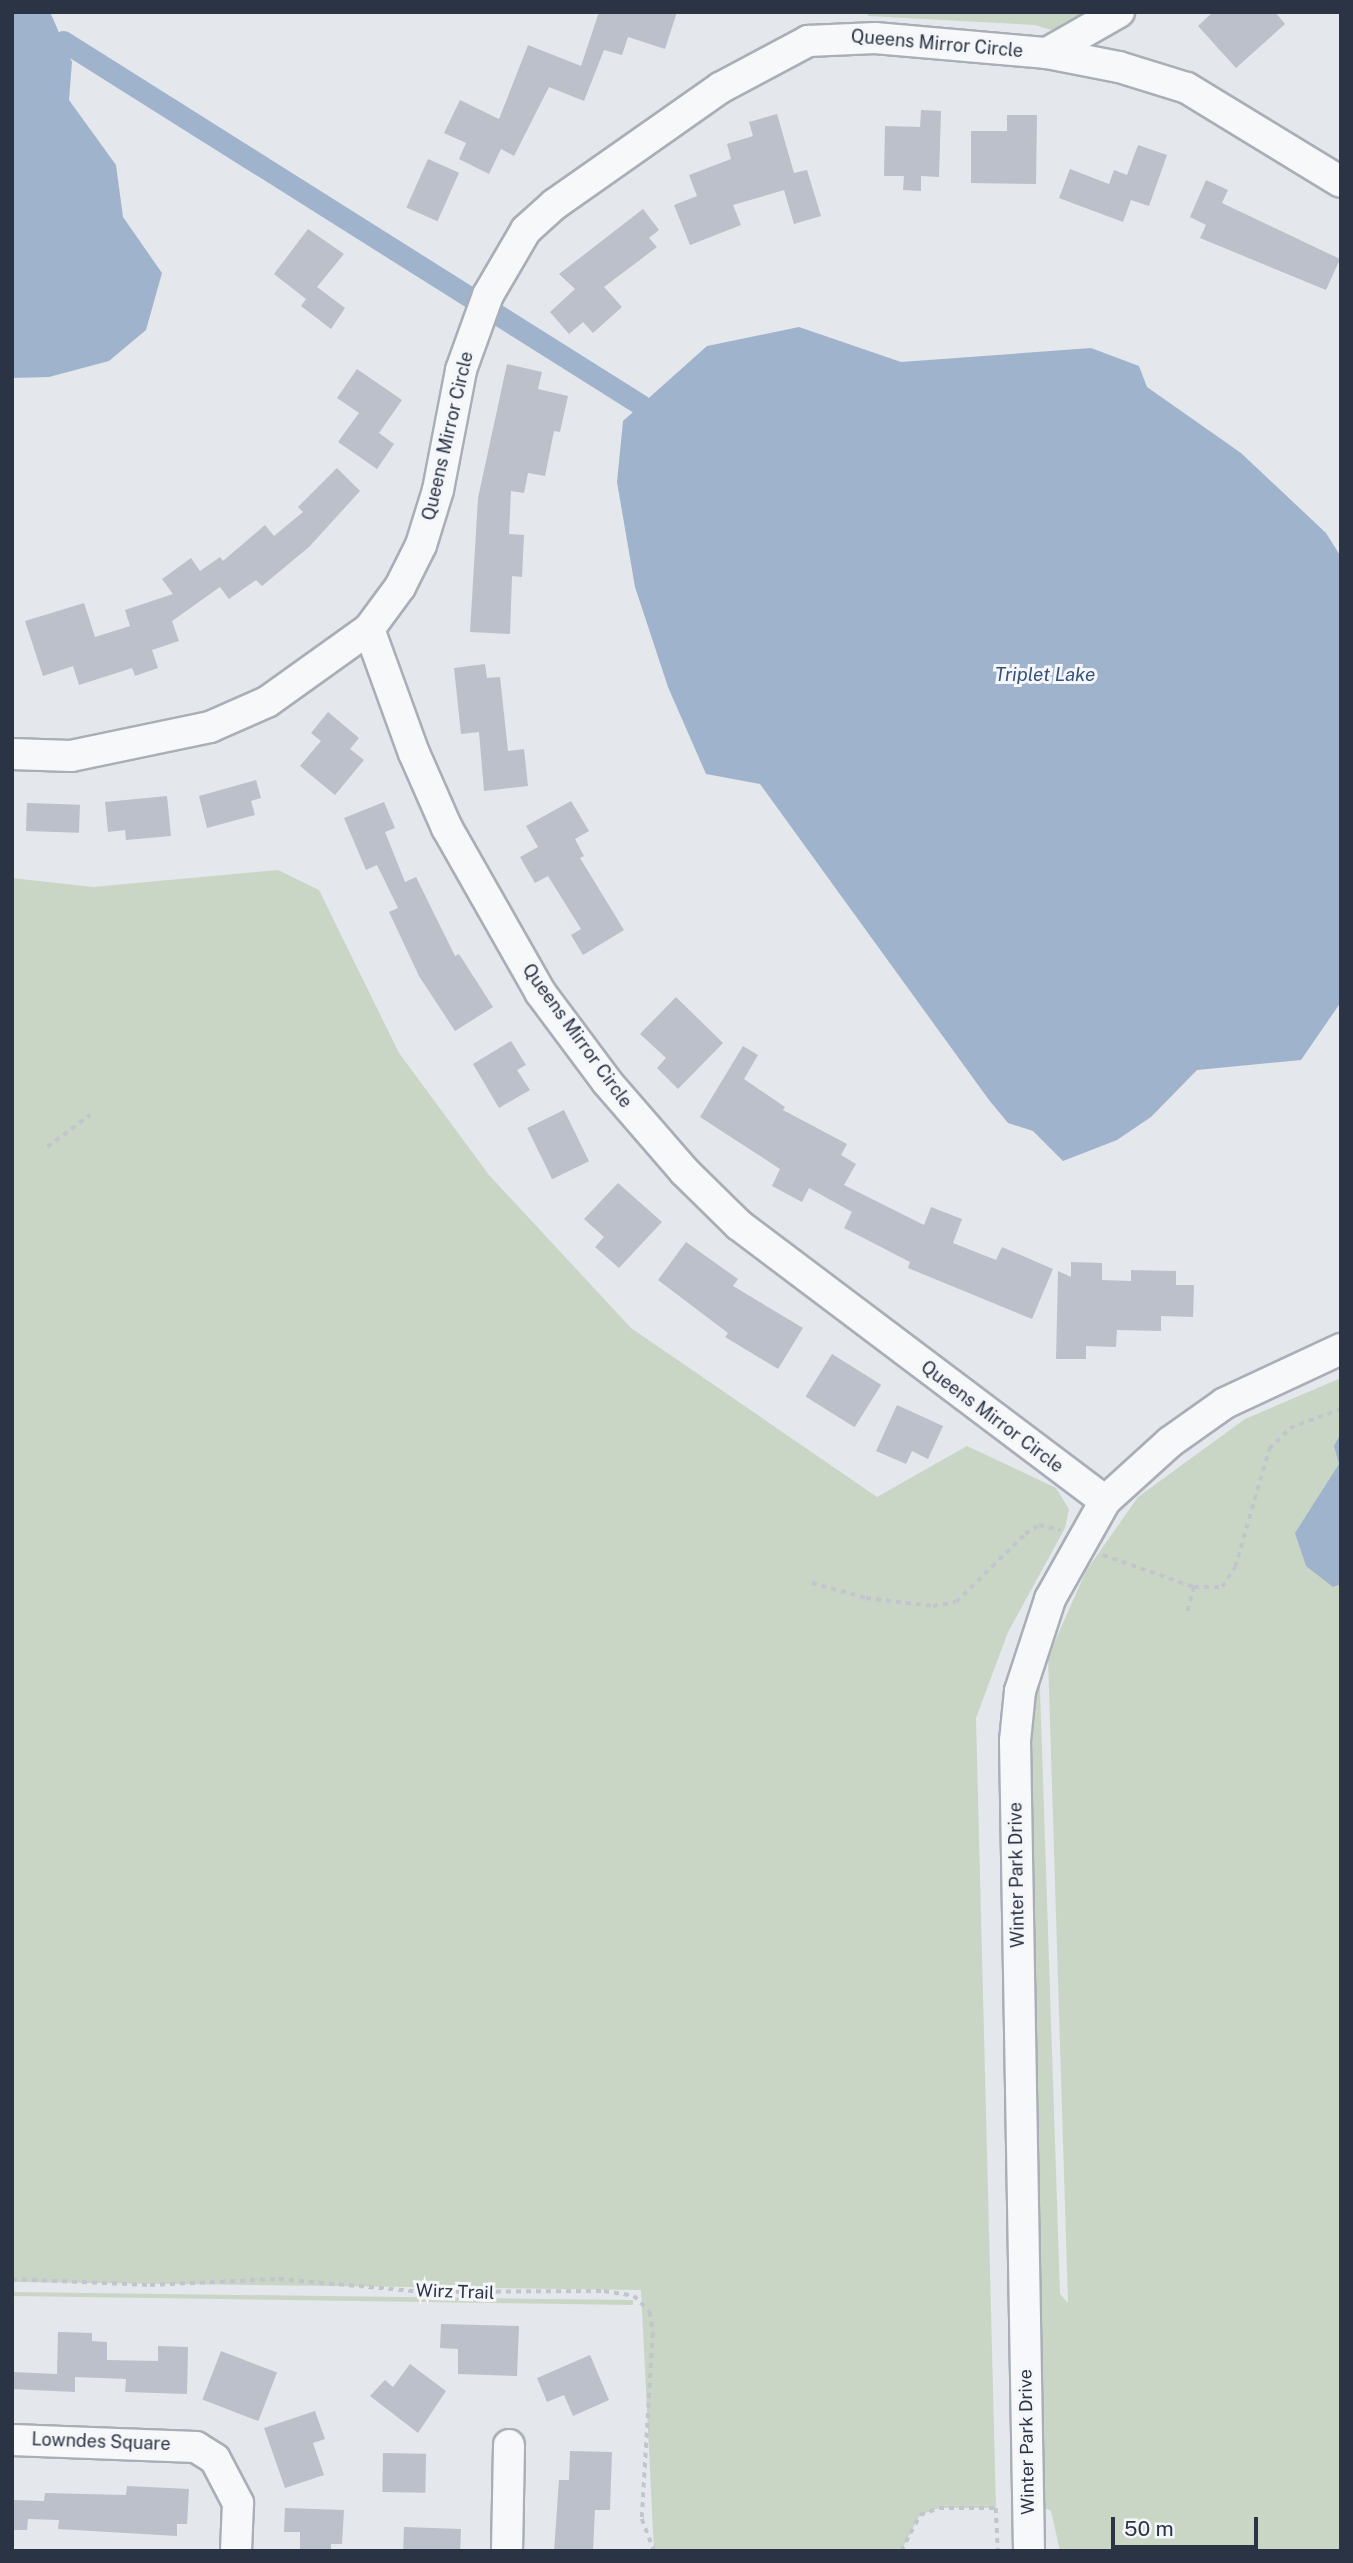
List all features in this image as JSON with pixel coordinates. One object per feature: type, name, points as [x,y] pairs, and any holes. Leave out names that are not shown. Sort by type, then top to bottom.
[{"type":"street","points":[[1048,53],[1119,12]]},
{"type":"street","name":"Queens Mirror Circle","points":[[1105,1501],[739,1225],[684,1171],[607,1082],[540,992],[447,828],[414,754],[369,629],[400,587],[421,545],[438,490],[457,380],[483,308],[526,230],[555,204],[720,88],[808,41],[842,36],[1048,53],[1119,67],[1187,88],[1341,182]]},
{"type":"street","points":[[12,754],[71,756],[210,727],[267,702],[369,629]]},
{"type":"street","name":"Winter Park Drive","points":[[1029,2551],[1015,1741],[1020,1691],[1033,1643],[1079,1541],[1105,1501],[1170,1442],[1225,1403],[1341,1349]]},
{"type":"street","name":"Lowndes Square","points":[[12,2440],[196,2447],[215,2459],[238,2503],[236,2551]]},
{"type":"street","points":[[507,2551],[509,2445]]},
{"type":"path","points":[[47,1147],[90,1115]]},
{"type":"path","points":[[1103,1555],[1194,1587],[1222,1587],[1235,1567],[1269,1450],[1290,1428],[1341,1409]]},
{"type":"path","points":[[812,1583],[866,1598],[933,1606],[956,1602],[1025,1534],[1039,1525],[1060,1530]]},
{"type":"path","points":[[1188,1611],[1194,1587]]},
{"type":"path","name":"Wirz Trail","points":[[12,2279],[150,2285],[279,2279],[426,2292],[604,2291],[634,2296],[650,2312],[653,2333],[642,2519],[654,2551]]},
{"type":"path","points":[[901,2551],[920,2515],[951,2508],[996,2508],[998,2551]]},
{"type":"green space","points":[[867,12],[1098,12],[1061,33],[1035,25],[868,16]]},
{"type":"green space","points":[[278,870],[319,890],[399,1053],[489,1175],[631,1328],[877,1497],[967,1446],[1056,1488],[1069,1509],[1065,1528],[1008,1632],[976,1718],[996,2508],[939,2508],[920,2515],[901,2551],[654,2551],[641,2290],[12,2282],[12,878],[93,887]]},
{"type":"green space","points":[[1341,1378],[1341,2551],[1060,2551],[1051,2511],[1038,2505],[1025,1741],[1039,1658],[1060,2294],[1068,2303],[1048,1657],[1086,1571],[1138,1497],[1245,1419]]},
{"type":"green space","points":[[12,2292],[633,2300],[633,2305],[12,2296]]},
{"type":"water","points":[[12,12],[50,12],[72,62],[69,100],[116,165],[123,217],[162,273],[146,330],[109,361],[49,377],[12,378]]},
{"type":"water","name":"Triplet Lake","points":[[799,327],[901,362],[1091,348],[1139,366],[1147,387],[1241,453],[1326,533],[1341,557],[1341,1002],[1301,1060],[1197,1070],[1151,1117],[1117,1140],[1063,1161],[1033,1131],[1008,1123],[989,1100],[760,784],[706,774],[668,687],[635,587],[617,482],[623,421],[707,346]]},
{"type":"water","points":[[1341,1433],[1341,1584],[1333,1587],[1306,1566],[1295,1533],[1339,1464],[1334,1446]]},
{"type":"building","points":[[599,12],[677,12],[665,49],[628,37],[622,55],[604,50],[584,101],[549,87],[514,156],[501,149],[489,174],[459,159],[466,143],[444,133],[460,100],[499,119],[528,45],[581,66]]},
{"type":"building","points":[[1213,12],[1275,12],[1285,24],[1236,68],[1198,26]]},
{"type":"building","points":[[921,110],[941,111],[939,177],[921,176],[921,191],[903,190],[904,176],[884,176],[885,126],[920,127]]},
{"type":"building","points":[[777,114],[794,173],[807,170],[821,216],[794,224],[784,190],[733,205],[741,225],[690,245],[674,205],[697,196],[689,175],[731,159],[727,144],[753,136],[749,122]]},
{"type":"building","points":[[1007,115],[1037,115],[1036,184],[971,183],[971,131],[1007,131]]},
{"type":"building","points":[[1138,145],[1167,155],[1149,206],[1131,200],[1123,222],[1059,198],[1070,169],[1109,184],[1114,170],[1127,175]]},
{"type":"building","points":[[428,159],[459,173],[438,221],[406,207]]},
{"type":"building","points":[[1206,180],[1228,190],[1222,203],[1340,259],[1326,290],[1200,238],[1206,225],[1190,217]]},
{"type":"building","points":[[643,209],[659,230],[649,238],[657,247],[604,287],[622,307],[593,333],[583,322],[569,334],[550,312],[575,289],[559,274]]},
{"type":"building","points":[[308,229],[344,254],[317,287],[345,308],[331,329],[301,306],[306,299],[274,274]]},
{"type":"building","points":[[507,364],[542,372],[538,389],[568,396],[560,432],[554,431],[545,476],[528,473],[524,493],[511,491],[509,534],[524,535],[522,577],[512,576],[510,634],[470,632],[478,498]]},
{"type":"building","points":[[357,369],[402,400],[379,433],[394,444],[377,469],[338,442],[359,413],[337,398]]},
{"type":"building","points":[[337,468],[360,491],[309,547],[262,586],[256,580],[229,599],[220,587],[172,621],[179,641],[152,650],[158,668],[135,676],[132,668],[79,685],[73,666],[43,676],[25,621],[84,603],[95,637],[130,626],[125,610],[173,594],[162,579],[191,558],[200,571],[220,557],[223,561],[265,525],[274,536],[303,512],[298,507]]},
{"type":"building","points":[[485,664],[487,678],[500,677],[508,751],[524,749],[528,786],[484,791],[479,732],[461,734],[454,668]]},
{"type":"building","points":[[328,712],[359,738],[350,749],[364,760],[335,795],[300,766],[321,741],[311,733]]},
{"type":"building","points":[[256,780],[261,798],[251,801],[255,815],[207,828],[199,796]]},
{"type":"building","points":[[167,796],[171,836],[126,840],[125,830],[108,832],[105,802]]},
{"type":"building","points":[[571,801],[589,831],[575,839],[584,856],[580,858],[624,930],[583,955],[571,935],[581,929],[548,876],[535,883],[520,857],[538,847],[526,826]]},
{"type":"building","points":[[384,802],[395,828],[385,832],[405,882],[416,877],[455,956],[459,954],[493,1007],[455,1031],[419,976],[389,912],[398,908],[377,865],[366,870],[344,818]]},
{"type":"building","points":[[27,803],[80,805],[79,833],[26,831]]},
{"type":"building","points":[[676,997],[723,1043],[678,1089],[657,1068],[666,1058],[640,1034]]},
{"type":"building","points":[[511,1041],[526,1065],[517,1070],[530,1090],[499,1108],[473,1064]]},
{"type":"building","points":[[743,1046],[758,1055],[744,1079],[785,1107],[783,1110],[847,1144],[841,1155],[856,1164],[844,1185],[924,1225],[931,1207],[962,1219],[953,1243],[996,1260],[1002,1247],[1053,1269],[1032,1319],[908,1268],[910,1262],[844,1228],[852,1212],[809,1188],[802,1202],[772,1186],[780,1169],[700,1117]]},
{"type":"building","points":[[564,1110],[589,1161],[552,1179],[527,1128]]},
{"type":"building","points":[[618,1183],[662,1222],[619,1268],[595,1247],[604,1237],[584,1219]]},
{"type":"building","points":[[686,1242],[738,1279],[733,1286],[803,1328],[778,1369],[725,1337],[728,1333],[658,1280]]},
{"type":"building","points":[[1071,1262],[1102,1263],[1102,1280],[1131,1281],[1131,1270],[1176,1271],[1176,1285],[1194,1285],[1193,1317],[1161,1316],[1161,1331],[1117,1330],[1116,1347],[1086,1346],[1086,1359],[1056,1359],[1058,1271],[1071,1277]]},
{"type":"building","points":[[832,1354],[881,1385],[855,1427],[806,1396]]},
{"type":"building","points":[[897,1405],[943,1426],[928,1459],[912,1451],[906,1464],[876,1451]]},
{"type":"building","points":[[441,2324],[519,2326],[517,2376],[458,2374],[458,2349],[440,2348]]},
{"type":"building","points":[[58,2332],[92,2333],[92,2341],[107,2342],[107,2360],[158,2361],[158,2346],[188,2347],[187,2394],[125,2392],[126,2379],[75,2377],[75,2392],[12,2389],[12,2372],[57,2374]]},
{"type":"building","points":[[221,2351],[277,2373],[258,2421],[202,2400]]},
{"type":"building","points":[[590,2355],[609,2400],[573,2416],[564,2395],[547,2402],[537,2378]]},
{"type":"building","points":[[410,2364],[446,2391],[418,2433],[370,2396],[385,2380],[393,2387]]},
{"type":"building","points":[[315,2411],[325,2439],[313,2443],[324,2475],[285,2488],[264,2428]]},
{"type":"building","points":[[570,2451],[612,2452],[610,2510],[595,2510],[593,2551],[554,2551],[559,2480],[569,2480]]},
{"type":"building","points":[[383,2453],[426,2454],[425,2493],[382,2492]]},
{"type":"building","points":[[127,2486],[189,2489],[187,2524],[177,2524],[177,2536],[58,2529],[59,2520],[28,2519],[27,2530],[12,2530],[12,2500],[44,2501],[45,2493],[126,2495]]},
{"type":"building","points":[[285,2508],[344,2510],[342,2544],[331,2544],[331,2551],[300,2551],[300,2532],[284,2532]]},
{"type":"building","points":[[404,2527],[461,2529],[460,2551],[403,2551]]},
{"type":"waterway","points":[[63,41],[641,405]]}]
